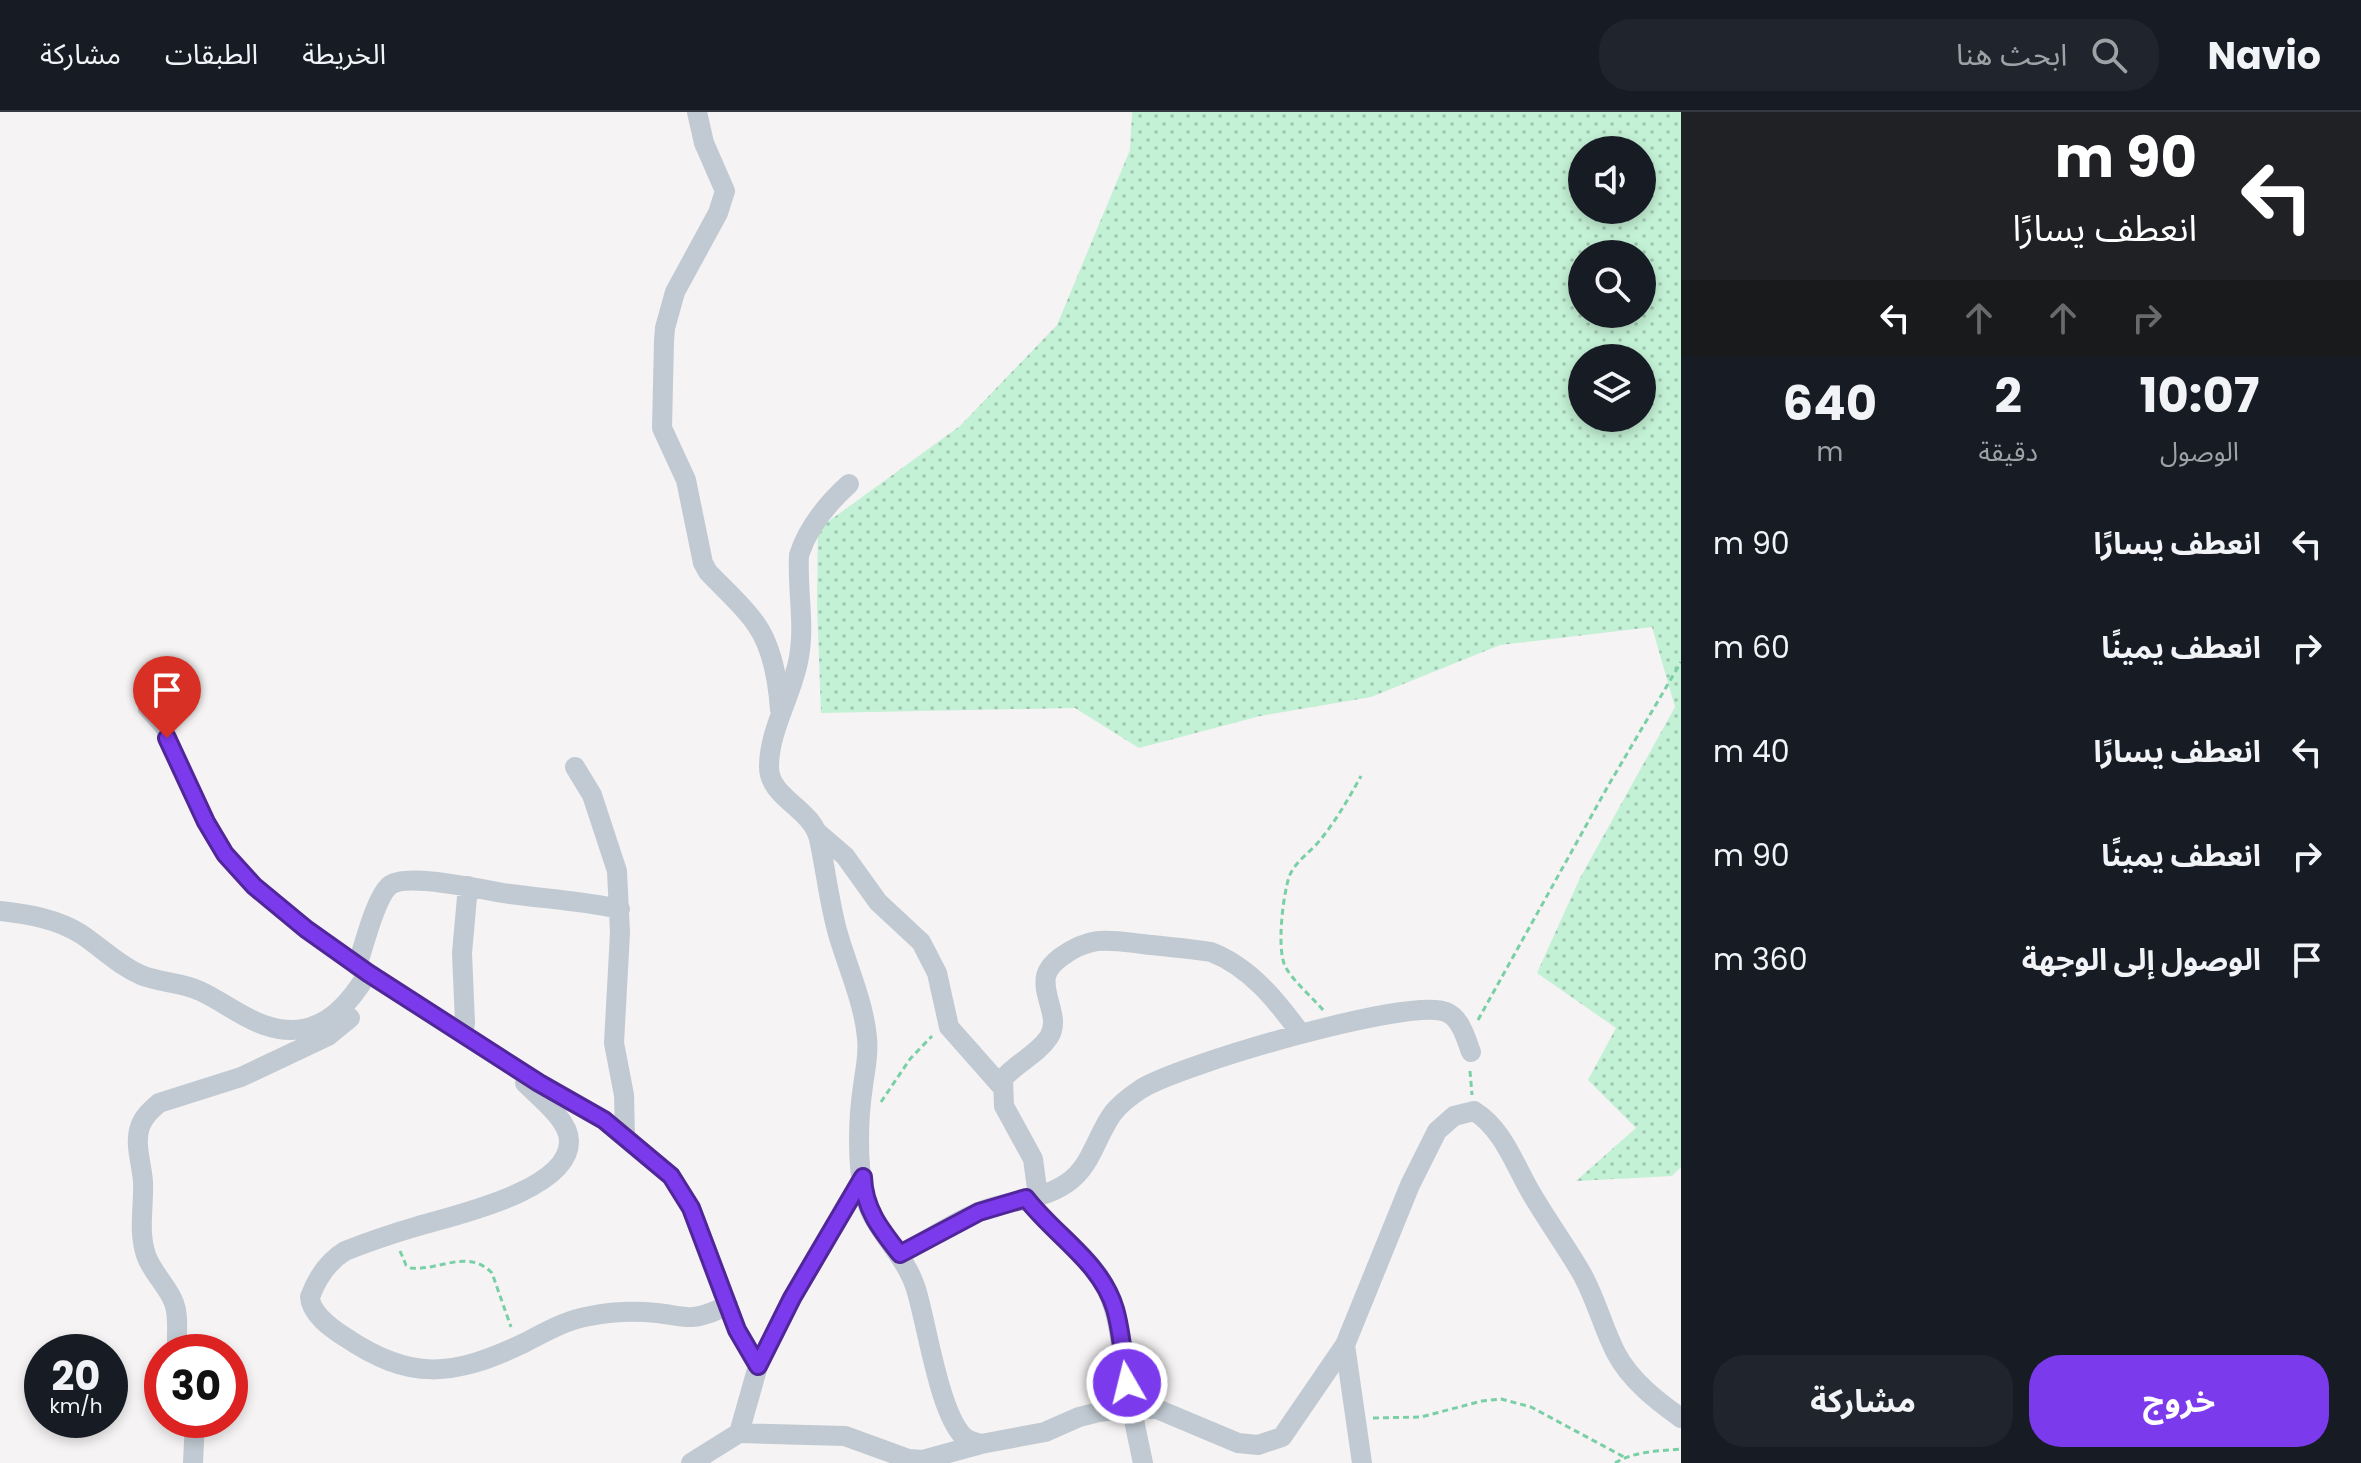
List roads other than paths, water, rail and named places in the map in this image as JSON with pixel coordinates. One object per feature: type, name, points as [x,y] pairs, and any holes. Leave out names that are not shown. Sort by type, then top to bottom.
[{"type":"street","points":[[697,112],[704,143],[725,191],[718,213],[675,292],[668,316],[664,341],[662,428],[686,480],[703,563],[757,624],[766,643],[779,691],[781,718]]},
{"type":"street","points":[[849,484],[825,509],[799,555],[800,653],[771,749],[770,777],[784,797],[805,813],[817,832],[845,856],[878,902],[921,942],[937,973],[948,1023],[1002,1087]]},
{"type":"street","points":[[575,767],[592,795],[617,871],[620,909],[614,1043],[624,1095],[625,1136]]},
{"type":"street","points":[[817,832],[831,908],[867,1035],[860,1147],[864,1191],[875,1223],[900,1254],[914,1284],[932,1357],[955,1425],[971,1441],[970,1452]]},
{"type":"street","points":[[177,1334],[175,1303],[153,1271],[146,1256],[143,1237],[143,1183],[138,1143],[140,1126],[151,1110],[159,1103],[241,1077],[328,1036],[350,1018],[356,1006],[381,898],[394,882],[433,881],[509,894],[578,900],[620,909]]},
{"type":"street","points":[[463,1034],[462,953],[468,886]]},
{"type":"street","points":[[0,911],[48,919],[67,926],[119,964],[143,976],[193,987],[265,1025],[290,1030],[309,1028],[326,1021],[345,1007],[361,977]]},
{"type":"street","points":[[1143,1463],[1120,1331],[1108,1292],[1088,1262],[1054,1231],[1032,1197],[1033,1159],[1004,1106],[1003,1079],[1051,1034],[1053,1016],[1045,990],[1048,971],[1071,950],[1098,940],[1117,939],[1190,948],[1226,958],[1255,980],[1284,1010],[1301,1034]]},
{"type":"street","points":[[361,977],[463,1034],[604,1120],[671,1176],[691,1208],[737,1330],[758,1366]]},
{"type":"street","points":[[900,1254],[979,1212],[1068,1183],[1082,1170],[1115,1110],[1141,1089],[1199,1065],[1335,1025],[1407,1010],[1445,1011],[1460,1025],[1471,1052]]},
{"type":"street","points":[[495,1054],[564,1127],[570,1143],[562,1161],[551,1172],[506,1200],[345,1251],[329,1264],[310,1297],[312,1306],[327,1324],[386,1361],[431,1371],[460,1367],[520,1345],[562,1324],[592,1316],[652,1312],[693,1317],[728,1305]]},
{"type":"street","points":[[691,1463],[739,1433],[845,1436],[907,1461],[923,1460],[1028,1437],[1079,1417],[1131,1408],[1157,1409],[1238,1443],[1266,1444],[1282,1437],[1345,1345],[1425,1152],[1444,1123],[1464,1112],[1474,1111],[1490,1124],[1501,1139],[1583,1276],[1616,1353],[1627,1370],[1681,1418]]},
{"type":"street","points":[[739,1433],[758,1366],[792,1298],[863,1177]]},
{"type":"street","points":[[1345,1345],[1362,1463]]},
{"type":"street","points":[[193,1463],[194,1438]]},
{"type":"lane","points":[[143,710],[167,738],[206,822],[225,854],[254,886],[361,977]]}]
